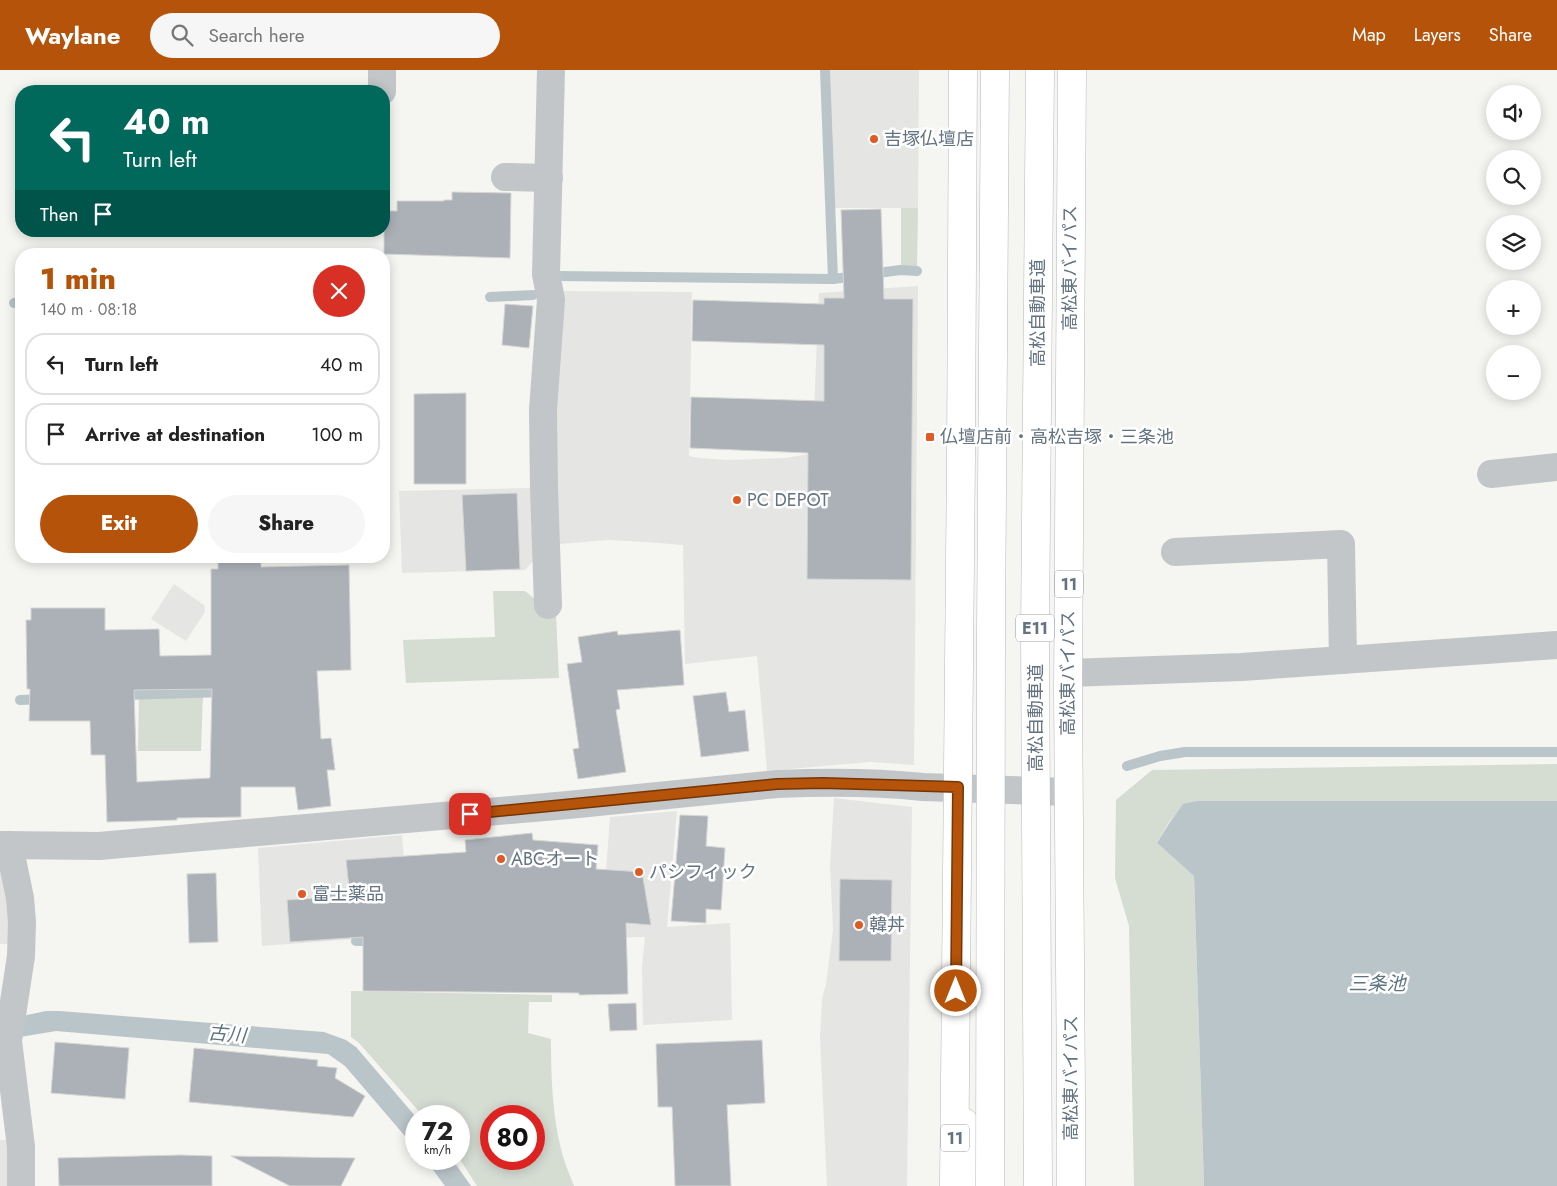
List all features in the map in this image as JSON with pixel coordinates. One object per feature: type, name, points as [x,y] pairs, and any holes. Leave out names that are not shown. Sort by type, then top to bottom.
[{"type":"highway","name":"11","points":[[954,1186],[963,70]]},
{"type":"highway","name":"E11","points":[[990,1186],[990,632],[995,70]]},
{"type":"highway","name":"高松自動車道","points":[[1038,1186],[1035,633],[1040,70]]},
{"type":"highway","name":"高松東バイパス","points":[[1071,1186],[1068,674],[1072,70]]},
{"type":"highway","points":[[955,1090],[981,1186]]},
{"type":"highway","points":[[1047,1186],[1071,1098]]},
{"type":"street","points":[[382,70],[382,85]]},
{"type":"street","points":[[548,604],[543,410],[551,300],[546,274],[551,70]]},
{"type":"street","points":[[505,177],[548,178]]},
{"type":"street","points":[[1491,474],[1557,467]]},
{"type":"street","points":[[1176,552],[1341,544],[1343,660]]},
{"type":"street","points":[[1068,674],[1232,668],[1557,645]]},
{"type":"street","points":[[21,1186],[21,1147],[10,1028],[22,956],[22,922],[20,898],[4,845],[109,845],[568,806],[777,784],[823,783],[1068,792]]},
{"type":"shaded area","name":"吉塚仏壇店","points":[[827,70],[919,70],[918,208],[832,208]]},
{"type":"shaded area","points":[[901,208],[918,208],[917,268],[901,267]]},
{"type":"shaded area","name":"PC DEPOT","points":[[918,286],[914,765],[871,762],[767,771],[757,656],[685,664],[683,545],[609,540],[559,544],[555,409],[563,291],[692,292],[689,456],[728,460],[786,458],[819,452],[814,410],[819,293]]},
{"type":"shaded area","points":[[531,488],[535,559],[525,570],[402,573],[399,491]]},
{"type":"shaded area","points":[[174,584],[204,605],[205,612],[186,641],[151,619]]},
{"type":"shaded area","points":[[493,591],[525,591],[536,600],[537,614],[556,614],[559,678],[406,683],[403,640],[495,637]]},
{"type":"shaded area","points":[[203,694],[201,751],[138,751],[139,697]]},
{"type":"shaded area","points":[[1557,764],[1557,801],[1197,801],[1183,805],[1169,822],[1157,843],[1194,876],[1204,1186],[1134,1186],[1129,926],[1115,878],[1116,800],[1152,770]]},
{"type":"shaded area","points":[[834,798],[912,807],[907,1186],[827,1186],[820,1037],[822,999],[826,984],[833,930],[830,865]]},
{"type":"shaded area","points":[[677,811],[667,927],[730,923],[732,1020],[643,1025],[642,966],[645,937],[601,938],[610,817]]},
{"type":"shaded area","points":[[402,835],[410,939],[355,939],[262,946],[258,848]]},
{"type":"shaded area","points":[[0,869],[4,871],[12,944],[0,944]]},
{"type":"shaded area","points":[[351,991],[552,995],[552,1002],[529,1002],[528,1033],[551,1039],[554,1108],[558,1135],[562,1154],[574,1186],[477,1186],[467,1170],[470,1170],[470,1105],[413,1105],[359,1043],[351,1037]]},
{"type":"shaded area","points":[[0,1140],[9,1140],[10,1186],[0,1186]]},
{"type":"water","name":"三条池","points":[[1197,801],[1557,801],[1557,1186],[1204,1186],[1194,876],[1157,843],[1183,804]]},
{"type":"water","name":"古川","points":[[46,1011],[60,1011],[324,1032],[346,1040],[356,1047],[406,1105],[405,1136],[345,1066],[328,1054],[56,1031],[20,1037],[20,1018]]},
{"type":"water","points":[[433,1170],[460,1170],[471,1186],[445,1186]]},
{"type":"building","points":[[452,192],[511,193],[510,258],[390,254],[390,248],[384,248],[384,237],[390,237],[390,211],[397,211],[397,201],[452,200]]},
{"type":"building","points":[[881,209],[884,299],[913,299],[911,580],[807,579],[808,453],[690,448],[691,397],[824,401],[824,345],[692,341],[693,300],[824,304],[824,298],[844,298],[841,210]]},
{"type":"building","points":[[505,304],[533,306],[529,348],[502,345]]},
{"type":"building","points":[[466,393],[466,484],[414,484],[414,394]]},
{"type":"building","points":[[517,493],[520,569],[466,571],[462,495]]},
{"type":"building","points":[[218,563],[261,563],[261,567],[349,565],[351,670],[317,671],[321,739],[331,738],[335,770],[327,770],[331,806],[298,810],[295,787],[241,787],[241,817],[107,822],[105,755],[91,755],[90,721],[29,721],[30,689],[27,689],[26,620],[31,620],[31,608],[105,608],[105,630],[159,629],[160,656],[211,655],[211,569],[218,569]],"holes":[[[212,689],[210,778],[137,782],[134,690]]]},
{"type":"building","points":[[680,630],[684,685],[617,690],[620,709],[616,710],[626,772],[578,779],[573,749],[579,748],[567,664],[582,662],[578,637],[617,631],[618,635]]},
{"type":"building","points":[[726,692],[729,712],[745,710],[749,751],[701,757],[693,696]]},
{"type":"building","points":[[680,815],[708,816],[706,846],[725,848],[721,910],[706,909],[706,923],[671,921]]},
{"type":"building","points":[[532,833],[533,840],[598,845],[596,869],[642,872],[651,925],[626,923],[628,994],[579,995],[579,993],[363,991],[363,937],[290,942],[287,900],[319,898],[318,890],[349,888],[346,860],[466,852],[465,840]]},
{"type":"building","points":[[216,873],[218,942],[189,943],[187,874]]},
{"type":"building","points":[[840,879],[892,880],[891,961],[839,961]]},
{"type":"building","points":[[636,1003],[637,1030],[610,1031],[608,1004]]},
{"type":"building","points":[[762,1040],[765,1103],[727,1105],[731,1186],[675,1186],[672,1107],[658,1107],[656,1044]]},
{"type":"building","points":[[55,1042],[129,1048],[125,1099],[51,1093]]},
{"type":"building","points":[[194,1048],[318,1060],[317,1066],[337,1068],[335,1078],[365,1096],[353,1117],[189,1102]]},
{"type":"building","points":[[212,1156],[212,1186],[59,1186],[58,1158]]},
{"type":"building","points":[[231,1156],[355,1158],[341,1186],[290,1186]]},
{"type":"waterway","points":[[825,70],[833,279]]},
{"type":"waterway","points":[[871,274],[900,270],[917,271]]},
{"type":"waterway","points":[[556,276],[833,279],[857,276]]},
{"type":"waterway","points":[[490,297],[533,295]]},
{"type":"waterway","points":[[123,695],[226,692]]},
{"type":"waterway","points":[[20,700],[43,699]]},
{"type":"waterway","points":[[1127,766],[1160,756],[1185,752],[1557,752]]},
{"type":"waterway","points":[[356,941],[377,941]]},
{"type":"place","name":"吉塚仏壇店","points":[[874,139]]},
{"type":"place","name":"仏壇店前・高松吉塚・三条池","points":[[930,437]]},
{"type":"place","name":"PC DEPOT","points":[[737,500]]},
{"type":"place","name":"ABCオート","points":[[501,859]]},
{"type":"place","name":"パシフィック","points":[[639,872]]},
{"type":"place","name":"富士薬品","points":[[302,894]]},
{"type":"place","name":"韓丼","points":[[859,925]]},
{"type":"route","points":[[470,814],[568,806],[777,784],[899,784],[923,787],[958,787],[956,991]]}]
